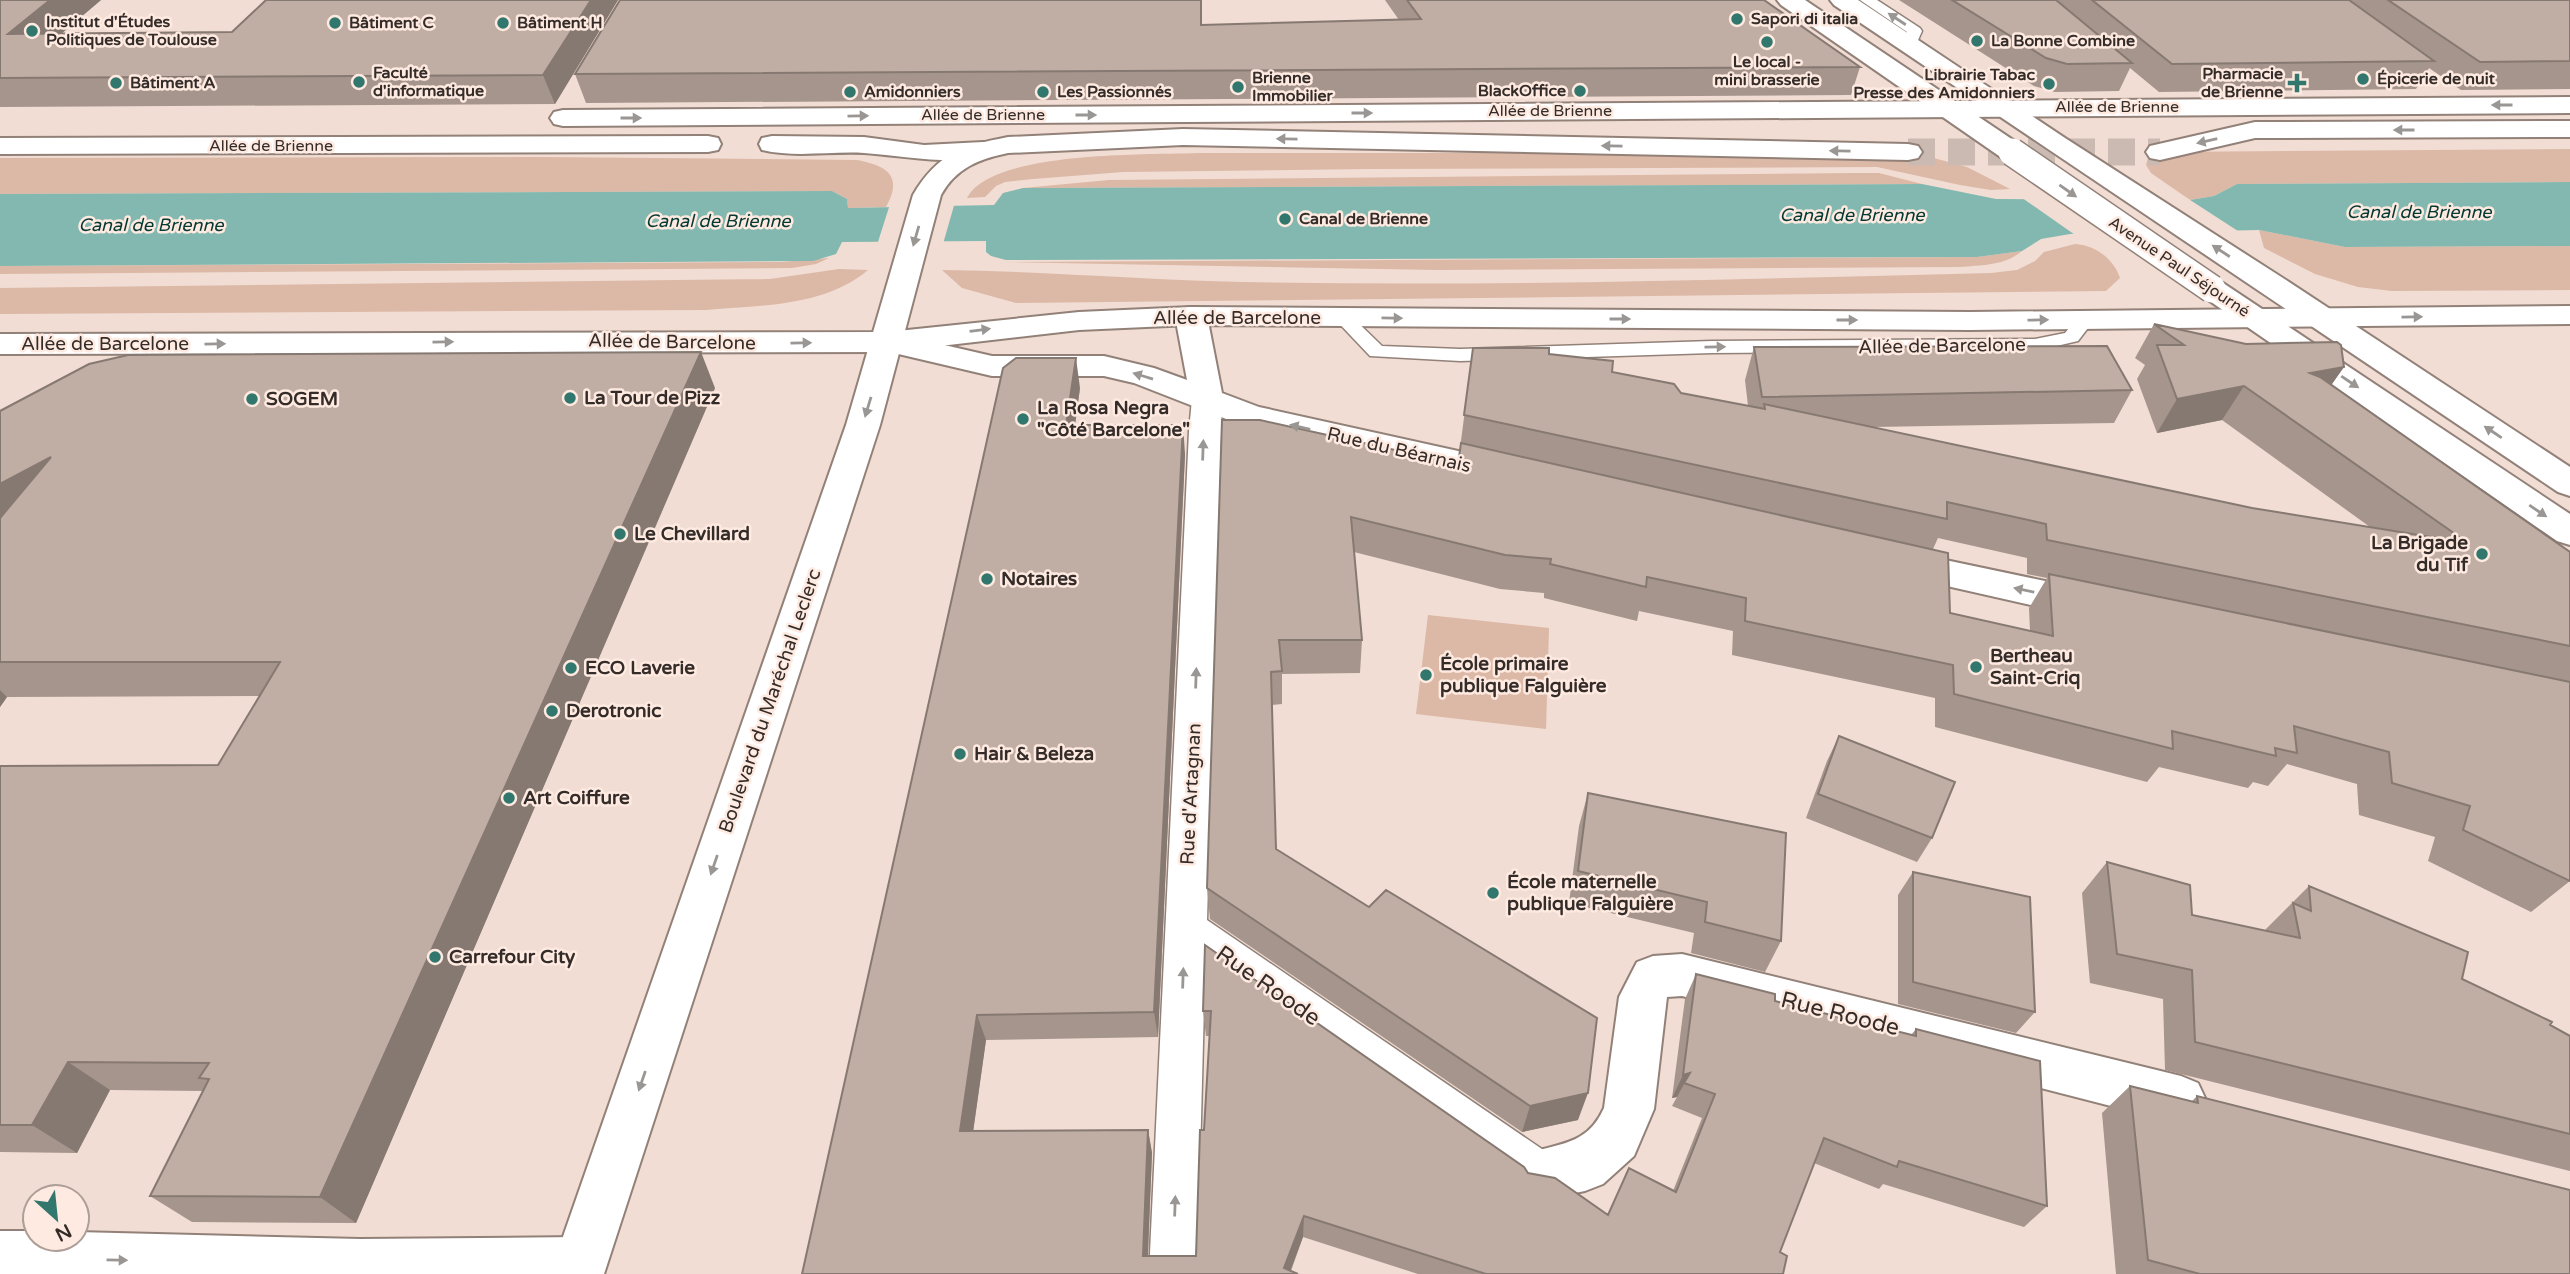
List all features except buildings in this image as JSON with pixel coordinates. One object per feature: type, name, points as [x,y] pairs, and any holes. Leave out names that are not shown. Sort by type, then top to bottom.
[{"type":"street","name":"Avenue Paul Séjourné","points":[[1789,0],[2570,533]]},
{"type":"street","name":"Avenue Paul Séjourné","points":[[1842,0],[2068,153],[2278,288],[2570,484]]},
{"type":"street","points":[[2129,84],[2157,107]]},
{"type":"street","points":[[2428,84],[2458,106]]},
{"type":"street","name":"Allée de Brienne","points":[[543,146],[569,108],[2002,108],[2570,105]]},
{"type":"street","points":[[2160,152],[2255,130],[2570,129]]},
{"type":"street","name":"Allée de Brienne","points":[[0,146],[745,144],[864,145],[935,153],[1043,142],[1183,137],[1908,152]]},
{"type":"street","points":[[893,150],[919,173],[928,193]]},
{"type":"street","name":"Boulevard du Maréchal Leclerc","points":[[578,1269],[863,425],[928,193],[936,177],[944,169],[983,150]]},
{"type":"street","name":"Allée de Barcelone","points":[[0,344],[888,342],[1079,321],[1191,316],[2085,320],[2570,315]]},
{"type":"street","name":"Rue d'Artagnan","points":[[1173,1274],[1184,928],[1207,399],[1191,316]]},
{"type":"street","name":"Rue du Béarnais","points":[[888,342],[992,366],[1104,366],[1143,375],[1251,416],[1535,480]]},
{"type":"street","points":[[118,371],[145,345]]},
{"type":"street","points":[[1859,554],[2118,610]]},
{"type":"street","name":"Rue Roode","points":[[1184,928],[1539,1174],[1585,1166],[1616,1139],[1629,1108],[1642,996],[1653,977],[1682,975],[2220,1110]]},
{"type":"street","points":[[0,1257],[578,1269]]},
{"type":"lane","points":[[1867,0],[1915,31],[1910,44]]},
{"type":"shaded area","points":[[2570,149],[2570,182],[2237,184],[2214,196],[2190,200],[2151,173],[2146,165],[2148,158],[2160,152]]},
{"type":"shaded area","points":[[1915,153],[1967,167],[2010,189],[1991,190],[1960,185],[1877,167],[1368,169],[1123,172],[1005,182],[996,186],[985,197],[967,198],[982,182],[1007,171],[1039,163],[1112,155]]},
{"type":"shaded area","points":[[544,157],[857,160],[884,169],[890,174],[893,187],[886,207],[848,208],[847,199],[832,191],[0,194],[0,158]]},
{"type":"shaded area","points":[[1879,173],[1922,184],[1023,188],[1109,180]]},
{"type":"shaded area","points":[[2259,230],[2345,247],[2570,246],[2570,290],[2392,291],[2358,287],[2315,274],[2264,248]]},
{"type":"shaded area","points":[[2075,244],[2090,247],[2103,254],[2120,278],[2106,291],[1016,303],[962,288],[942,270],[1205,281],[1337,283],[1710,280],[1991,273],[2017,270],[2035,261],[2044,252]]},
{"type":"shaded area","points":[[2022,251],[2008,260],[1959,267],[1437,270],[1004,262],[1977,257]]},
{"type":"shaded area","points":[[829,258],[816,264],[792,268],[0,274],[0,266],[782,262]]},
{"type":"shaded area","points":[[839,269],[868,270],[851,282],[812,298],[770,305],[706,310],[0,314],[0,288],[770,279]]},
{"type":"shaded area","points":[[1428,615],[1549,628],[1546,729],[1416,714]]},
{"type":"water","name":"Canal de Brienne","points":[[2570,182],[2570,246],[2345,247],[2259,230],[2070,234],[2041,239],[2022,251],[1977,257],[1006,260],[986,252],[986,241],[842,242],[836,254],[813,261],[0,266],[0,194],[832,191],[847,199],[848,208],[994,205],[1003,193],[1023,188],[1922,184],[1996,199],[2190,200],[2214,196],[2237,184]]},
{"type":"pier","points":[[2018,195],[2184,196],[2241,233],[2078,237]]},
{"type":"pier","points":[[955,202],[943,244],[877,245],[890,204]]},
{"type":"tunnel","points":[[1908,152],[2160,152]]},
{"type":"place","name":"Sapori di italia","points":[[1737,19]]},
{"type":"place","name":"Bâtiment C","points":[[335,23]]},
{"type":"place","name":"Bâtiment H","points":[[503,23]]},
{"type":"place","name":"Institut d'Études Politiques de Toulouse","points":[[32,31]]},
{"type":"place","name":"La Bonne Combine","points":[[1977,41]]},
{"type":"place","name":"Le local - mini brasserie","points":[[1767,42]]},
{"type":"place","name":"Épicerie de nuit","points":[[2363,79]]},
{"type":"place","name":"Faculté d'informatique","points":[[359,82]]},
{"type":"place","name":"Bâtiment A","points":[[116,83]]},
{"type":"place","name":"Pharmacie de Brienne","points":[[2297,83]]},
{"type":"place","name":"Librairie Tabac Presse des Amidonniers","points":[[2049,84]]},
{"type":"place","name":"Brienne Immobilier","points":[[1238,87]]},
{"type":"place","name":"BlackOffice","points":[[1580,91]]},
{"type":"place","name":"Amidonniers","points":[[850,92]]},
{"type":"place","name":"Les Passionnés","points":[[1043,92]]},
{"type":"place","name":"Canal de Brienne","points":[[1285,219]]},
{"type":"place","name":"La Tour de Pizz","points":[[570,398]]},
{"type":"place","name":"SOGEM","points":[[252,399]]},
{"type":"place","name":"La Rosa Negra \"Côté Barcelone\"","points":[[1023,419]]},
{"type":"place","name":"Le Chevillard","points":[[620,534]]},
{"type":"place","name":"La Brigade du Tif","points":[[2482,554]]},
{"type":"place","name":"Notaires","points":[[987,579]]},
{"type":"place","name":"Bertheau Saint-Criq","points":[[1976,667]]},
{"type":"place","name":"ECO Laverie","points":[[571,668]]},
{"type":"place","name":"École primaire publique Falguière","points":[[1426,675]]},
{"type":"place","name":"Derotronic","points":[[552,711]]},
{"type":"place","name":"Hair & Beleza","points":[[960,754]]},
{"type":"place","name":"Art Coiffure","points":[[509,798]]},
{"type":"place","name":"École maternelle publique Falguière","points":[[1493,893]]},
{"type":"place","name":"Carrefour City","points":[[435,957]]}]
